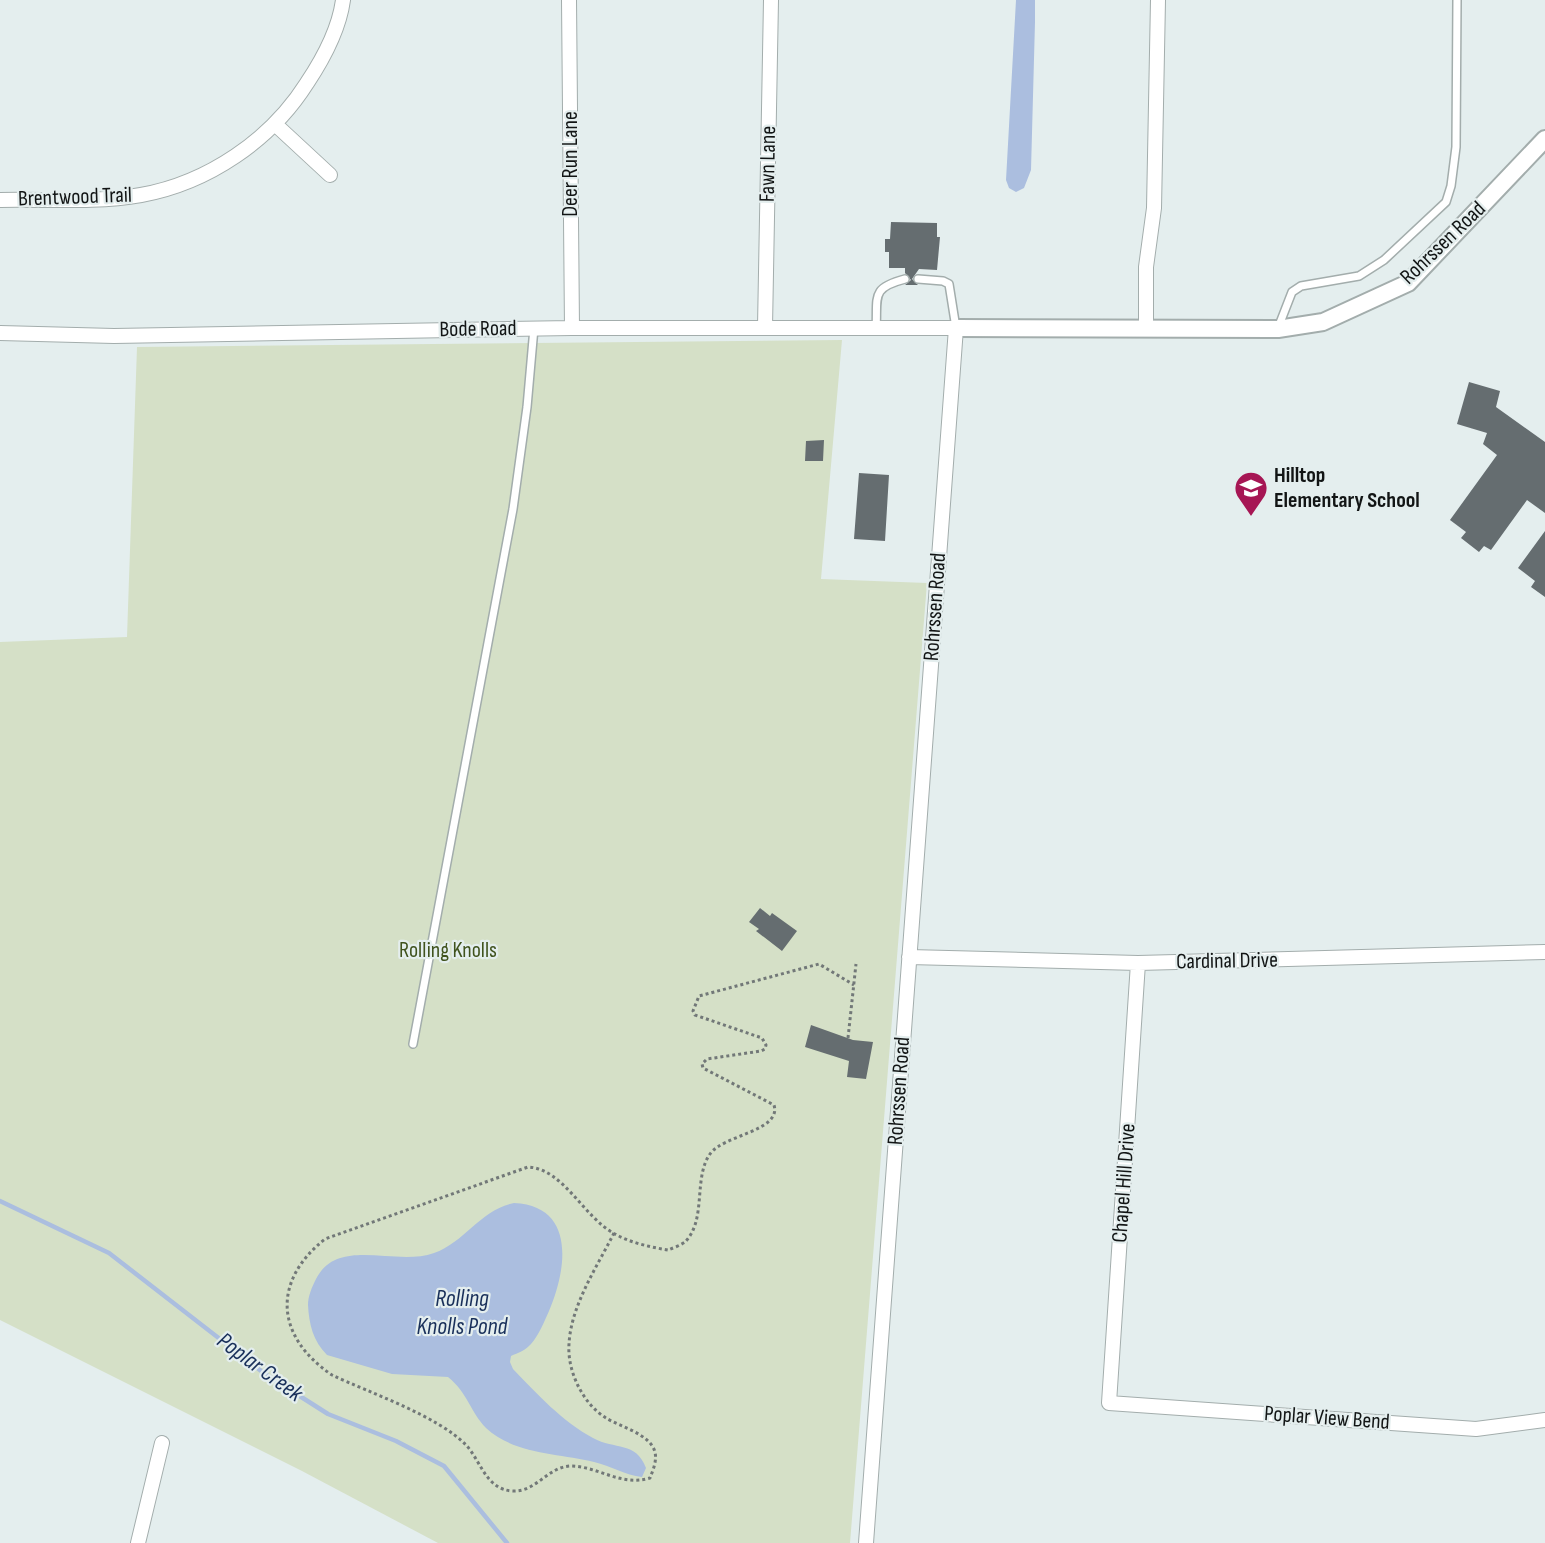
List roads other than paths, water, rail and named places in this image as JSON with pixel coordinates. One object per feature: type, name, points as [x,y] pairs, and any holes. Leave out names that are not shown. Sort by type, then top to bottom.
[{"type":"street","name":"Brentwood Trail","points":[[0,200],[106,199],[152,192],[181,184],[222,165],[276,125],[295,102],[321,61],[332,36],[343,0]]},
{"type":"street","name":"Deer Run Lane","points":[[569,0],[572,327]]},
{"type":"street","name":"Fawn Lane","points":[[765,327],[771,0]]},
{"type":"street","points":[[1146,328],[1146,267],[1154,208],[1158,0]]},
{"type":"street","points":[[276,125],[330,175]]},
{"type":"street","name":"Rohrssen Road","points":[[866,1543],[956,328],[1278,329],[1323,322],[1408,283],[1545,139]]},
{"type":"street","name":"Bode Road","points":[[0,333],[114,336],[572,327],[956,328]]},
{"type":"street","name":"Cardinal Drive","points":[[909,957],[1138,963],[1545,952]]},
{"type":"street","name":"Chapel Hill Drive","points":[[1109,1403],[1138,963]]},
{"type":"street","name":"Poplar View Bend","points":[[1109,1403],[1476,1429],[1545,1422]]},
{"type":"street","points":[[142,1542],[162,1443]]},
{"type":"lane","points":[[1278,329],[1292,292],[1301,286],[1359,276],[1384,260],[1446,202],[1451,186],[1456,147],[1457,0]]},
{"type":"lane","points":[[876,329],[879,291],[884,285],[905,279]]},
{"type":"lane","points":[[918,279],[943,280],[949,284],[956,328]]},
{"type":"lane","points":[[413,1044],[513,509],[527,407],[534,328]]},
{"type":"water","points":[[1016,0],[1035,0],[1035,22],[1031,170],[1024,188],[1016,192],[1009,188],[1006,180]]},
{"type":"water","name":"Rolling Knolls Pond","points":[[514,1203],[534,1207],[548,1215],[557,1227],[562,1242],[562,1259],[560,1277],[545,1320],[531,1344],[511,1356],[510,1362],[513,1369],[571,1424],[601,1442],[624,1447],[637,1454],[646,1468],[642,1477],[594,1462],[538,1452],[510,1443],[486,1428],[460,1389],[448,1377],[392,1374],[327,1355],[315,1338],[309,1319],[308,1302],[316,1279],[326,1266],[338,1259],[353,1256],[402,1257],[434,1253],[455,1241],[492,1212]]},
{"type":"waterway","name":"Poplar Creek","points":[[0,1201],[109,1253],[265,1374],[328,1414],[396,1441],[444,1466],[507,1543]]},
{"type":"place","name":"Hilltop Elementary School","points":[[1251,517]]},
{"type":"park label","name":"Rolling Knolls","points":[[448,950]]}]
